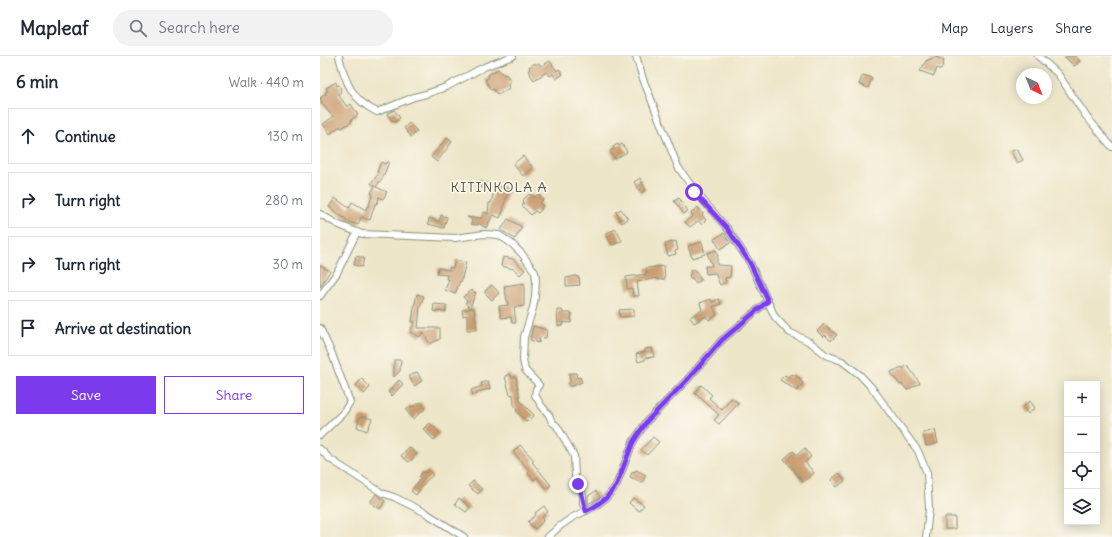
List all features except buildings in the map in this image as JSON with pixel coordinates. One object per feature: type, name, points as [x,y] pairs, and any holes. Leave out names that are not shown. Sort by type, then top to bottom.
[{"type":"street","points":[[339,56],[344,76],[354,94],[365,105],[377,112],[414,97],[446,87],[472,72],[513,56]]},
{"type":"street","points":[[636,56],[643,78],[678,167],[694,192],[727,228],[750,263],[775,317],[786,330],[810,342],[826,354],[842,361],[860,375],[872,388],[918,451],[927,473],[929,509],[926,537]]},
{"type":"street","points":[[1038,56],[1058,74],[1086,116],[1112,147]]},
{"type":"street","points":[[320,214],[339,225],[362,234],[455,238],[484,234],[499,235],[512,244],[522,254],[534,272],[536,280],[533,308],[524,337],[522,360],[527,373],[539,385],[536,389],[535,395],[550,415],[552,422],[557,426],[574,456],[575,476],[583,495],[583,503],[586,511]]},
{"type":"street","points":[[320,296],[337,273],[357,232]]},
{"type":"street","points":[[548,537],[573,517],[594,507],[606,498],[616,486],[633,442],[647,421],[687,380],[722,340],[768,301]]},
{"type":"street","points":[[320,328],[332,354],[350,402],[343,413],[320,435]]},
{"type":"street","points":[[320,449],[330,459],[382,493],[394,497],[426,513],[464,537]]},
{"type":"district","name":"KITINKOLA A","points":[[499,187]]},
{"type":"route","points":[[578,484],[583,495],[583,503],[586,511],[606,498],[616,486],[633,442],[647,421],[687,380],[722,340],[768,301],[750,263],[727,228],[694,192]]}]
